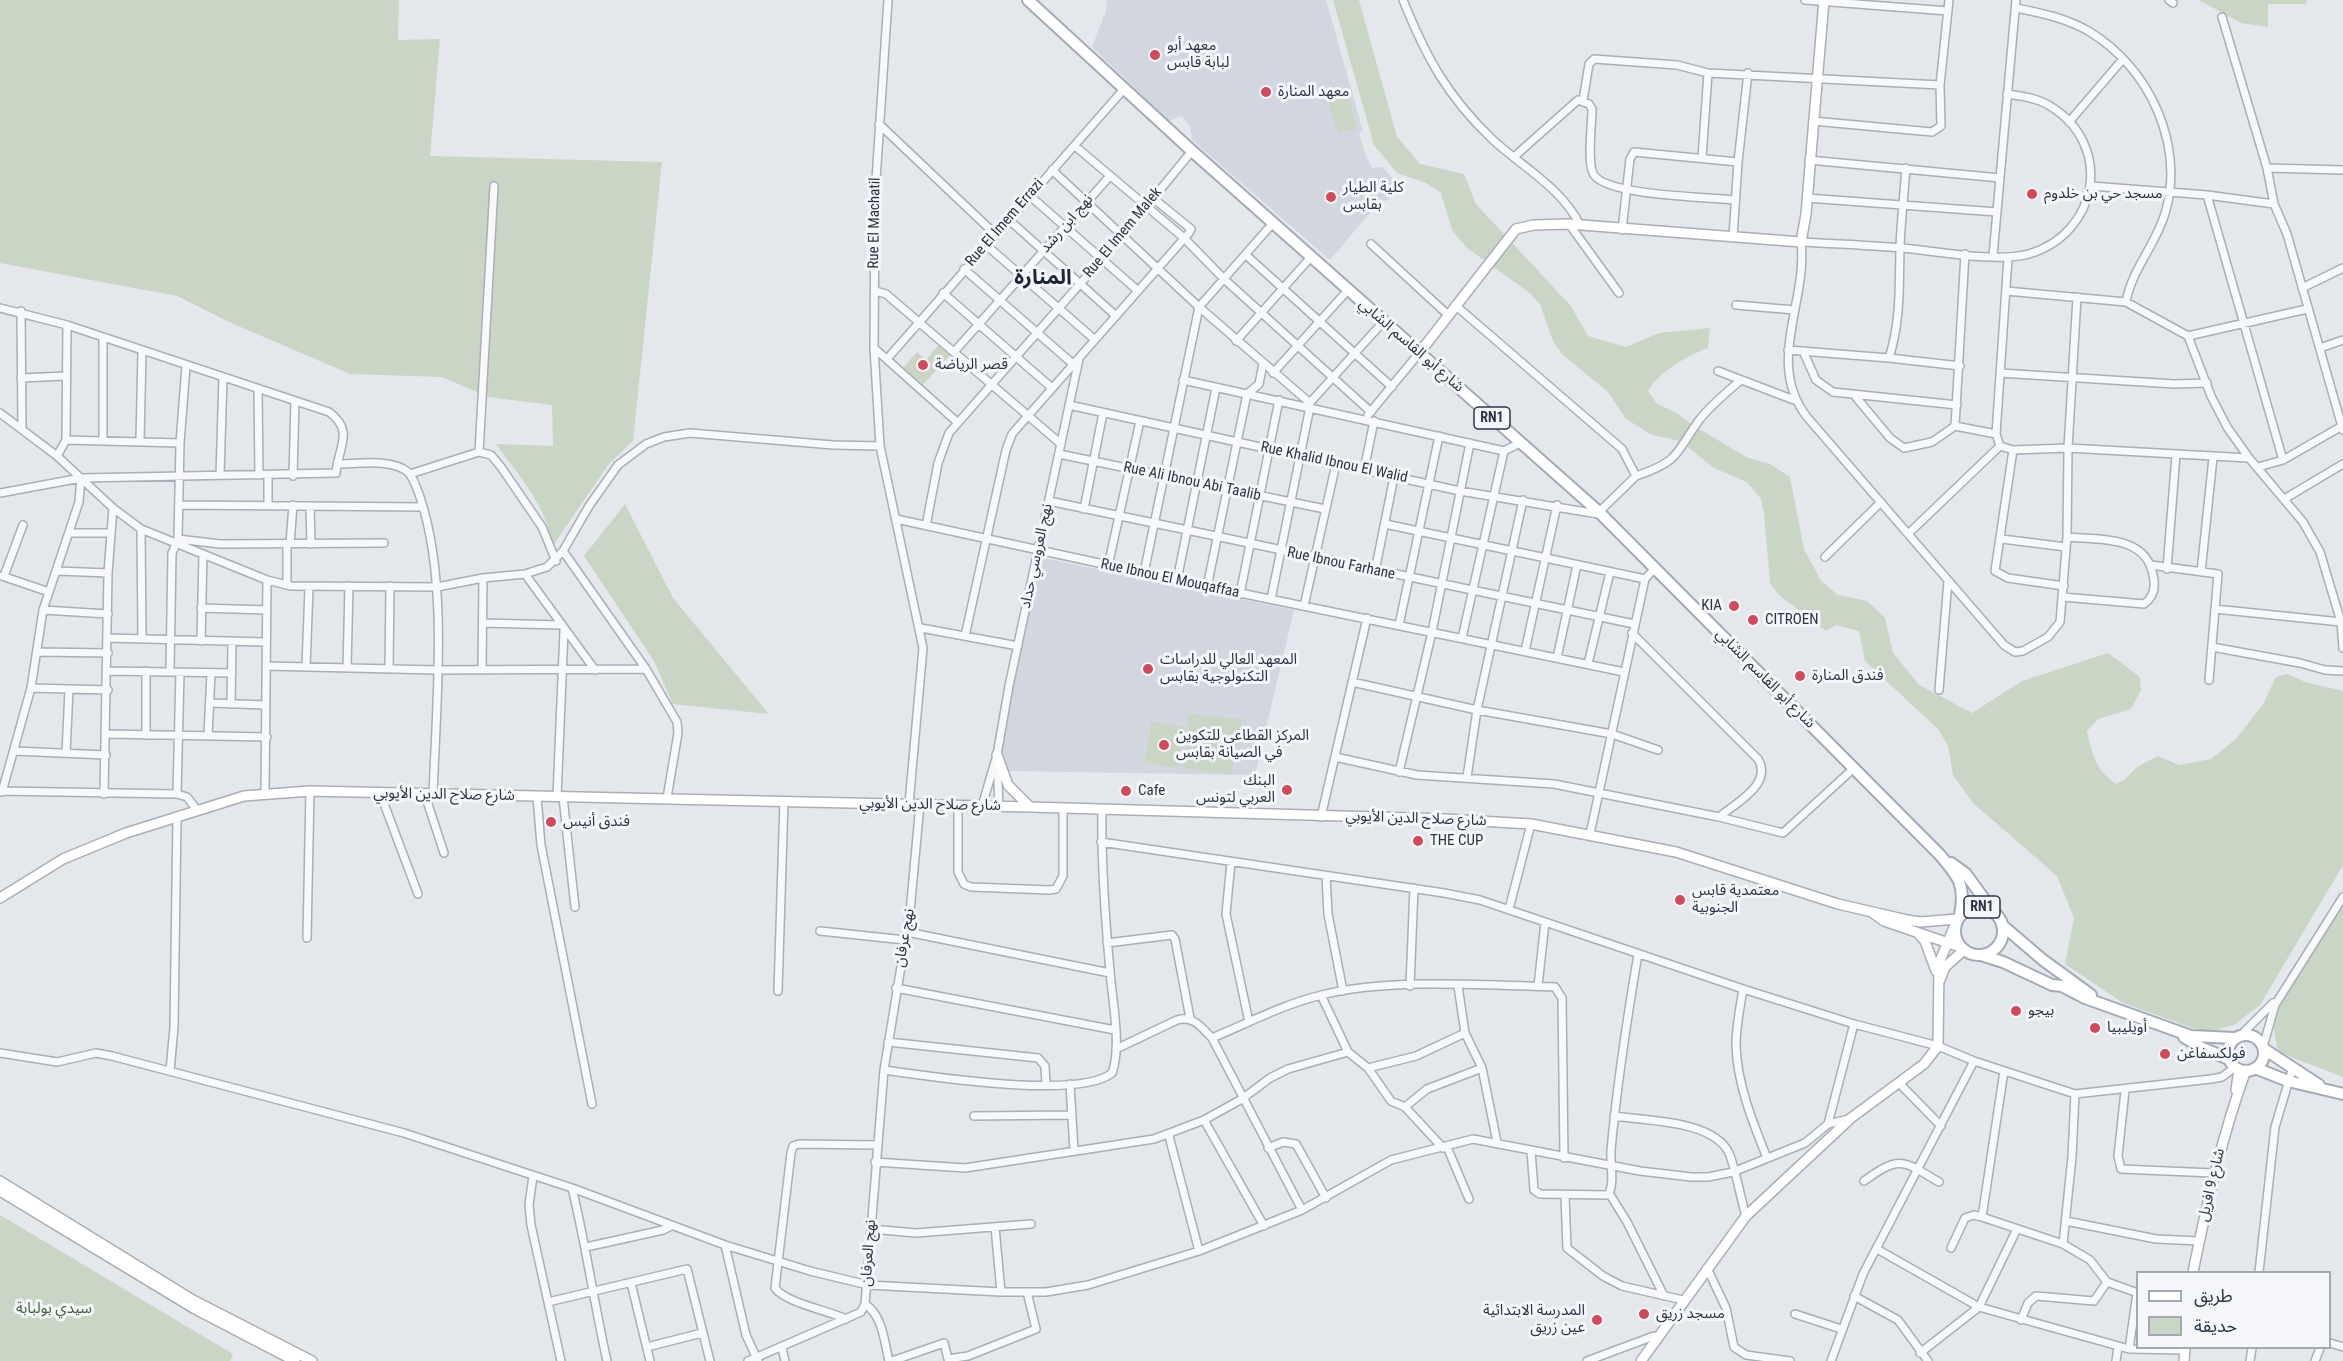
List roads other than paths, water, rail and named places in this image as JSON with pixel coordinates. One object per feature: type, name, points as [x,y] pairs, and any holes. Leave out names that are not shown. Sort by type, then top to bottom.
[{"type":"main road","name":"شارع أبو القاسم الشابي","points":[[1028,0],[1192,151],[1600,513],[1939,854],[1960,882],[1963,900],[1957,920]]},
{"type":"main road","points":[[1420,352],[1447,314],[1516,229],[1534,225],[1569,224],[1622,230],[1801,242],[1819,79],[1824,1]]},
{"type":"main road","points":[[997,755],[1008,784],[1030,807]]},
{"type":"main road","name":"شارع صلاح الدين الأيوبي","points":[[0,898],[46,869],[83,850],[177,816],[265,793],[310,791],[429,796],[667,798],[1030,807],[1445,819],[1532,824],[1676,852],[1838,904],[1920,922],[1957,920]]},
{"type":"main road","name":"شارع أبو القاسم الشابي","points":[[1939,854],[1966,874],[1992,910]]},
{"type":"main road","name":"RN1","points":[[2107,1005],[2043,960],[2002,925],[1992,910],[1975,907],[1957,920],[1955,937],[1962,949],[2003,962],[2052,985],[2062,986],[2085,998],[2176,1032],[2205,1039],[2252,1036],[2263,1048],[2292,1070],[2330,1090]]},
{"type":"main road","name":"شارع صلاح الدين الأيوبي","points":[[1871,911],[1884,921],[1946,940],[1962,949]]},
{"type":"main road","points":[[1937,974],[1946,940],[1957,920]]},
{"type":"main road","name":"RN1","points":[[1981,955],[1999,945],[2002,925]]},
{"type":"main road","points":[[1641,1361],[1746,1216],[1851,1118],[1900,1084],[1924,1064],[1938,1046],[1937,974],[1925,941],[1916,932]]},
{"type":"main road","points":[[1938,991],[1945,967],[1962,949]]},
{"type":"main road","points":[[2043,960],[2062,986]]},
{"type":"main road","name":"RN1","points":[[2176,1032],[2241,1067],[2343,1094]]},
{"type":"main road","points":[[2238,1037],[2229,1048],[2241,1067],[2263,1058],[2263,1048]]},
{"type":"main road","name":"شارع 9 افريل","points":[[2193,1271],[2214,1173],[2235,1098],[2241,1067]]},
{"type":"main road","points":[[0,1180],[194,1300],[312,1361]]},
{"type":"main road","points":[[0,1191],[195,1309],[295,1361]]},
{"type":"main road","points":[[2184,1361],[2185,1349]]},
{"type":"street","name":"Rue El Machatil","points":[[888,0],[874,195],[874,348],[880,446],[921,628]]},
{"type":"street","points":[[1403,0],[1440,80],[1473,120],[1566,202],[1580,225]]},
{"type":"street","points":[[1806,0],[1948,11]]},
{"type":"street","points":[[1813,121],[1932,132],[1941,126],[1940,85],[1949,0]]},
{"type":"street","points":[[1993,256],[2016,4],[2075,24],[2090,32],[2123,59],[2141,81],[2163,122],[2168,152],[2169,192],[2160,229],[2134,274],[2126,302]]},
{"type":"street","points":[[2222,17],[2267,168],[2274,204],[2302,288],[2342,428],[2283,459],[2258,467]]},
{"type":"street","points":[[2069,122],[2123,59]]},
{"type":"street","points":[[1582,101],[1589,64],[1594,60],[1677,65],[1708,73],[1748,73],[1940,85]]},
{"type":"street","points":[[1701,158],[1708,73]]},
{"type":"street","points":[[1732,237],[1748,73]]},
{"type":"street","name":"Rue El Imem Errazi","points":[[887,359],[1124,89]]},
{"type":"street","points":[[2007,94],[2039,100],[2069,122],[2085,145],[2090,158],[2091,186],[2080,215],[2069,230],[2046,247],[2008,258],[1801,242],[1803,256],[1788,350],[1789,381],[1794,400],[2004,645],[2015,652],[2023,651],[2054,632],[2060,622],[2067,537],[2068,448],[2077,297]]},
{"type":"street","points":[[1515,156],[1565,109],[1578,100],[1592,109],[1591,170],[1601,183],[1626,191],[1735,200]]},
{"type":"street","points":[[879,124],[995,234]]},
{"type":"street","points":[[1075,146],[1184,238],[1224,279],[1371,412]]},
{"type":"street","name":"Rue El Imem Malek","points":[[926,526],[942,448],[957,422],[1123,234],[1192,151]]},
{"type":"street","points":[[1622,230],[1630,159],[1635,152],[1738,162]]},
{"type":"street","points":[[1809,160],[2000,178]]},
{"type":"street","points":[[1888,358],[1895,333],[1901,290],[1900,248],[1906,168]]},
{"type":"street","points":[[2267,168],[2343,170]]},
{"type":"street","points":[[1052,170],[1309,406]]},
{"type":"street","name":"نهج ابن رشد","points":[[954,352],[1109,177]]},
{"type":"street","points":[[480,452],[494,186]]},
{"type":"street","points":[[2091,186],[2207,195],[2274,204]]},
{"type":"street","points":[[1029,195],[1137,290]]},
{"type":"street","points":[[2207,195],[2283,459]]},
{"type":"street","points":[[965,636],[1006,450],[1012,434],[1027,414],[1191,229],[1153,198]]},
{"type":"street","points":[[1807,198],[1903,207],[1996,212]]},
{"type":"street","points":[[1008,219],[1115,315]]},
{"type":"street","points":[[1144,573],[1199,307],[1273,223]]},
{"type":"street","points":[[1569,224],[1619,293]]},
{"type":"street","points":[[1371,244],[1447,314]]},
{"type":"street","points":[[986,245],[1094,339]]},
{"type":"street","points":[[1955,426],[1965,254]]},
{"type":"street","points":[[1246,255],[1392,387]]},
{"type":"street","points":[[1236,341],[1311,257]]},
{"type":"street","points":[[2000,446],[1996,434],[2008,258]]},
{"type":"street","points":[[2302,288],[2343,268]]},
{"type":"street","points":[[964,269],[1073,364]]},
{"type":"street","points":[[1273,373],[1348,290]]},
{"type":"street","points":[[875,291],[886,294],[1061,444]]},
{"type":"street","points":[[2006,291],[2126,302],[2188,336],[2218,409],[2249,458],[2286,498],[2320,552],[2341,622],[2343,648]]},
{"type":"street","points":[[943,293],[1052,388]]},
{"type":"street","points":[[1455,305],[1622,449],[1636,476]]},
{"type":"street","points":[[1736,305],[1795,310]]},
{"type":"street","points":[[0,308],[21,311],[67,325],[103,339],[329,412],[343,425],[344,434],[336,473],[293,476],[179,475],[81,478],[0,493]]},
{"type":"street","points":[[2188,336],[2246,325],[2307,309]]},
{"type":"street","points":[[21,311],[22,429]]},
{"type":"street","points":[[1271,599],[1309,406],[1384,321]]},
{"type":"street","points":[[57,456],[66,440],[67,325]]},
{"type":"street","points":[[103,339],[103,440]]},
{"type":"street","points":[[2320,348],[2343,340]]},
{"type":"street","points":[[874,348],[957,422]]},
{"type":"street","points":[[1788,350],[1960,366]]},
{"type":"street","points":[[140,441],[142,351]]},
{"type":"street","points":[[1803,351],[1816,380],[1833,392],[1957,405]]},
{"type":"street","points":[[1364,419],[1420,352]]},
{"type":"street","name":"نهج العروسي حداد","points":[[997,755],[1079,356]]},
{"type":"street","points":[[1208,587],[1247,394],[1259,384],[1263,364]]},
{"type":"street","points":[[171,672],[172,554],[177,541],[180,443],[186,366]]},
{"type":"street","points":[[1718,371],[1794,400]]},
{"type":"street","points":[[2000,373],[2174,384],[2207,383]]},
{"type":"street","points":[[21,378],[65,376]]},
{"type":"street","points":[[220,475],[223,378]]},
{"type":"street","points":[[1600,513],[1636,476],[1662,467],[1682,449],[1700,419],[1741,380]]},
{"type":"street","points":[[1184,381],[1309,406],[1504,451],[1520,443]]},
{"type":"street","points":[[1177,580],[1216,388]]},
{"type":"street","points":[[258,389],[259,475]]},
{"type":"street","points":[[1855,396],[1890,438],[1904,448],[1932,442],[1955,426],[1996,434]]},
{"type":"street","points":[[1240,594],[1279,400]]},
{"type":"street","points":[[293,476],[295,401]]},
{"type":"street","name":"Rue Khalid Ibnou El Walid","points":[[1069,405],[1394,477],[1493,497],[1600,513]]},
{"type":"street","points":[[0,413],[57,456],[113,508],[141,529],[177,541],[267,580],[309,587],[437,587],[483,578],[525,574],[547,567],[563,551],[589,506],[618,465],[646,444],[664,437],[690,433],[832,445],[880,446]]},
{"type":"street","points":[[1084,509],[1103,413]]},
{"type":"street","points":[[1108,566],[1140,421]]},
{"type":"street","points":[[1364,470],[1374,421]]},
{"type":"street","points":[[1399,625],[1439,436]]},
{"type":"street","points":[[66,440],[180,443]]},
{"type":"street","points":[[1399,772],[1432,632],[1470,443]]},
{"type":"street","points":[[2000,446],[2013,450],[2068,448],[2213,458],[2249,458]]},
{"type":"street","points":[[1908,534],[2000,446]]},
{"type":"street","points":[[2013,450],[2002,539],[1995,571],[1999,575],[2064,586]]},
{"type":"street","points":[[1461,638],[1504,451]]},
{"type":"street","points":[[337,464],[385,465],[410,474],[480,452],[491,455],[542,527],[555,561]]},
{"type":"street","name":"Rue Ali Ibnou Abi Taalib","points":[[1059,454],[1325,509]]},
{"type":"street","points":[[2167,569],[2176,455]]},
{"type":"street","points":[[2201,572],[2213,458]]},
{"type":"street","points":[[1304,606],[1335,464]]},
{"type":"street","points":[[2286,498],[2343,464]]},
{"type":"street","points":[[410,474],[423,507],[437,587],[436,670],[429,796],[444,853]]},
{"type":"street","points":[[268,475],[268,504]]},
{"type":"street","points":[[1375,571],[1394,477]]},
{"type":"street","points":[[81,478],[79,502],[58,571],[43,610],[31,688],[1,792],[177,794],[187,797],[197,810]]},
{"type":"street","points":[[1467,777],[1477,710],[1523,500]]},
{"type":"street","name":"Rue Ibnou Farhane","points":[[1049,501],[1314,559],[1634,624]]},
{"type":"street","points":[[1826,557],[1881,502]]},
{"type":"street","points":[[179,505],[423,507]]},
{"type":"street","points":[[287,584],[293,505]]},
{"type":"street","points":[[1525,651],[1557,505]]},
{"type":"street","points":[[310,506],[311,544]]},
{"type":"street","points":[[104,794],[108,690],[108,573],[113,508]]},
{"type":"street","name":"Rue Ibnou El Mouqaffaa","points":[[896,519],[1240,594],[1624,672]]},
{"type":"street","points":[[1385,524],[1645,579]]},
{"type":"street","points":[[23,525],[2,576],[49,592]]},
{"type":"street","points":[[141,529],[142,639]]},
{"type":"street","points":[[70,533],[110,533]]},
{"type":"street","points":[[2067,537],[2128,543],[2151,565],[2167,569],[2218,574],[2209,680]]},
{"type":"street","points":[[2002,539],[2066,547]]},
{"type":"street","points":[[177,541],[220,544],[384,543]]},
{"type":"street","points":[[563,551],[646,669],[677,722],[678,733],[667,798]]},
{"type":"street","points":[[201,641],[203,554]]},
{"type":"street","points":[[1557,658],[1577,565]]},
{"type":"street","points":[[2063,597],[2144,604],[2151,599],[2154,590],[2151,565]]},
{"type":"street","points":[[1590,834],[1634,624],[1645,579],[1655,568]]},
{"type":"street","points":[[58,571],[108,573]]},
{"type":"street","points":[[1588,664],[1610,572]]},
{"type":"street","points":[[525,574],[595,670]]},
{"type":"street","points":[[482,670],[483,578]]},
{"type":"street","points":[[265,793],[267,580]]},
{"type":"street","points":[[1939,690],[1948,581]]},
{"type":"street","points":[[347,668],[349,586]]},
{"type":"street","points":[[389,669],[390,586]]},
{"type":"street","points":[[306,667],[309,587]]},
{"type":"street","points":[[201,608],[267,610]]},
{"type":"street","points":[[2215,609],[2341,622]]},
{"type":"street","points":[[43,610],[108,614]]},
{"type":"street","points":[[1321,817],[1367,618]]},
{"type":"street","points":[[483,623],[563,627]]},
{"type":"street","points":[[563,627],[560,797],[575,907]]},
{"type":"street","points":[[921,628],[1018,646]]},
{"type":"street","name":"نهج عرفان","points":[[884,1070],[906,936],[922,672],[921,628]]},
{"type":"street","points":[[1632,633],[1758,759],[1763,768],[1763,776],[1758,785],[1719,817]]},
{"type":"street","points":[[108,638],[266,642]]},
{"type":"street","points":[[231,704],[232,642]]},
{"type":"street","points":[[2212,647],[2300,663],[2325,670],[2343,671]]},
{"type":"street","points":[[38,652],[108,654]]},
{"type":"street","points":[[266,666],[436,670],[646,669]]},
{"type":"street","points":[[108,671],[231,673]]},
{"type":"street","points":[[146,671],[146,735]]},
{"type":"street","points":[[177,794],[180,672]]},
{"type":"street","points":[[208,736],[211,673]]},
{"type":"street","points":[[1352,682],[1417,698],[1612,734],[1658,750]]},
{"type":"street","points":[[31,688],[108,690]]},
{"type":"street","points":[[66,753],[69,690]]},
{"type":"street","points":[[210,703],[266,705]]},
{"type":"street","points":[[107,734],[267,736]]},
{"type":"street","points":[[14,751],[106,755]]},
{"type":"street","points":[[982,806],[997,755]]},
{"type":"street","points":[[997,755],[999,807]]},
{"type":"street","points":[[1335,758],[1399,772],[1554,784],[1719,817],[1783,833],[1854,768]]},
{"type":"street","points":[[307,938],[310,791]]},
{"type":"street","points":[[380,793],[418,894]]},
{"type":"street","points":[[537,797],[541,845],[592,1104]]},
{"type":"street","points":[[778,991],[784,801]]},
{"type":"street","points":[[958,806],[958,872],[964,884],[971,887],[1049,890],[1056,889],[1063,876],[1063,808]]},
{"type":"street","points":[[884,1070],[958,1080],[1046,1085],[1070,1084],[1108,1076],[1114,1068],[1116,1049],[1101,842],[1102,809]]},
{"type":"street","points":[[170,1071],[174,1027],[177,816]]},
{"type":"street","points":[[1509,909],[1532,824]]},
{"type":"street","points":[[1101,842],[1414,888],[1480,900],[1743,989],[1854,1024],[1938,1046],[1974,1061],[2075,1094],[2125,1091],[2211,1079],[2222,1077],[2241,1067]]},
{"type":"street","points":[[1231,862],[1226,914],[1249,1022]]},
{"type":"street","points":[[1326,876],[1328,914],[1343,991]]},
{"type":"street","points":[[1410,986],[1414,888]]},
{"type":"street","points":[[2263,1048],[2270,1018],[2282,992],[2343,897]]},
{"type":"street","points":[[1538,986],[1545,922]]},
{"type":"street","points":[[820,932],[906,936],[1110,973]]},
{"type":"street","points":[[1107,943],[1172,935],[1175,939],[1190,1018],[1212,1038],[1268,1149],[1302,1210]]},
{"type":"street","points":[[1531,1151],[1534,1190],[1540,1194],[1608,1195],[1612,1189],[1610,1166],[1614,1116],[1638,954]]},
{"type":"street","points":[[1212,1038],[1284,1006],[1343,991],[1410,986],[1555,987],[1559,989],[1562,998],[1564,1158]]},
{"type":"street","points":[[1458,986],[1465,1033],[1482,1068],[1497,1142]]},
{"type":"street","points":[[896,988],[1115,1030]]},
{"type":"street","points":[[1743,989],[1736,1044],[1738,1066],[1754,1125],[1767,1158]]},
{"type":"street","points":[[2238,1037],[2282,992]]},
{"type":"street","points":[[1321,995],[1348,1052],[1368,1068],[1391,1101],[1406,1107],[1445,1147],[1469,1199]]},
{"type":"street","points":[[1116,1049],[1177,1020],[1190,1018]]},
{"type":"street","points":[[1828,1124],[1854,1024]]},
{"type":"street","points":[[1368,1068],[1416,1056],[1465,1033]]},
{"type":"street","points":[[888,1042],[1038,1058],[1045,1066],[1046,1085]]},
{"type":"street","points":[[875,1162],[965,1168],[1169,1136],[1242,1099],[1270,1078],[1288,1069],[1348,1052]]},
{"type":"street","points":[[0,1053],[57,1062],[96,1053],[404,1133],[512,1167],[725,1245],[777,1262],[868,1285],[1001,1292],[1046,1292],[1088,1285],[1199,1251],[1302,1210],[1391,1160],[1473,1139],[1497,1142],[1564,1158],[1691,1177],[1733,1172],[1805,1143],[1828,1124],[1851,1118]]},
{"type":"street","points":[[1831,1361],[1854,1296],[1974,1061]]},
{"type":"street","points":[[1406,1107],[1427,1089],[1482,1068]]},
{"type":"street","name":"نهج العرفان","points":[[748,1361],[861,1312],[865,1304],[876,1145],[884,1070]]},
{"type":"street","points":[[2259,1271],[2275,1127],[2292,1070]]},
{"type":"street","points":[[1982,1217],[2004,1071]]},
{"type":"street","points":[[1070,1084],[1074,1151]]},
{"type":"street","points":[[1900,1084],[1941,1126]]},
{"type":"street","points":[[2125,1091],[2118,1156],[2121,1169],[2214,1173]]},
{"type":"street","points":[[2063,1244],[2075,1094]]},
{"type":"street","points":[[974,1116],[1071,1115]]},
{"type":"street","points":[[1614,1116],[1698,1128],[1708,1132],[1727,1150],[1746,1216]]},
{"type":"street","points":[[1204,1120],[1264,1226]]},
{"type":"street","points":[[1169,1136],[1199,1251]]},
{"type":"street","points":[[1268,1149],[1283,1142],[1296,1144],[1326,1198]]},
{"type":"street","points":[[846,1319],[830,1311],[781,1296],[775,1288],[793,1146],[799,1144],[876,1145]]},
{"type":"street","points":[[1864,1180],[1892,1162],[1910,1165],[1939,1182]]},
{"type":"street","points":[[532,1176],[529,1205],[531,1225],[561,1361]]},
{"type":"street","points":[[572,1188],[585,1247],[591,1292],[608,1361]]},
{"type":"street","points":[[1609,1193],[1627,1222],[1664,1296]]},
{"type":"street","points":[[1565,1196],[1567,1248],[1603,1276],[1622,1286],[1683,1300]]},
{"type":"street","points":[[1951,1248],[1965,1218],[1974,1215],[2063,1244],[2090,1260],[2107,1282],[2136,1293]]},
{"type":"street","points":[[2066,1221],[2156,1239],[2200,1241]]},
{"type":"street","points":[[871,1229],[916,1233],[1031,1224]]},
{"type":"street","points":[[585,1247],[663,1230],[671,1226]]},
{"type":"street","points":[[995,1227],[1001,1292]]},
{"type":"street","points":[[1920,1353],[1978,1307],[2017,1229]]},
{"type":"street","points":[[725,1245],[746,1335],[757,1359]]},
{"type":"street","points":[[1877,1249],[1978,1307],[2118,1347],[2185,1349]]},
{"type":"street","points":[[1707,1268],[1726,1308],[1734,1347],[1746,1355],[1790,1361]]},
{"type":"street","points":[[548,1302],[687,1269],[710,1361]]},
{"type":"street","points":[[2021,1320],[2028,1303],[2036,1296],[2094,1301],[2107,1282]]},
{"type":"street","points":[[631,1283],[650,1361]]},
{"type":"street","points":[[865,1304],[873,1310],[877,1317],[890,1361],[944,1343],[948,1359],[968,1356],[1036,1329],[1027,1292]]},
{"type":"street","points":[[1854,1296],[1898,1320],[1928,1361]]},
{"type":"street","points":[[2129,1349],[2136,1300]]},
{"type":"street","points":[[1796,1314],[1841,1329]]},
{"type":"street","points":[[647,1347],[702,1333]]},
{"type":"street","points":[[1587,1360],[1632,1343],[1654,1336],[1656,1338]]},
{"type":"street","points":[[2116,1361],[2118,1347]]},
{"type":"street","points":[[782,1348],[785,1361]]},
{"type":"place","name":"معهد أبو لبابة قابس","points":[[1155,55]]},
{"type":"place","name":"معهد المنارة","points":[[1266,92]]},
{"type":"place","name":"مسجد حي بن خلدوم","points":[[2032,194]]},
{"type":"place","name":"كلية الطيار بقابس","points":[[1331,197]]},
{"type":"place","name":"قصر الرياضة","points":[[923,365]]},
{"type":"place","name":"KIA","points":[[1734,606]]},
{"type":"place","name":"CITROEN","points":[[1753,620]]},
{"type":"place","name":"المعهد العالي للدراسات التكنولوجية بقابس","points":[[1148,669]]},
{"type":"place","name":"فندق المنارة","points":[[1800,676]]},
{"type":"place","name":"المركز القطاعى للتكوين في الصيانة بقابس","points":[[1164,745]]},
{"type":"place","name":"البنك العربي لتونس","points":[[1287,790]]},
{"type":"place","name":"Cafe","points":[[1126,791]]},
{"type":"place","name":"فندق أنيس","points":[[551,822]]},
{"type":"place","name":"THE CUP","points":[[1418,841]]},
{"type":"place","name":"معتمدية قابس الجنوبية","points":[[1680,900]]},
{"type":"place","name":"بيجو","points":[[2016,1011]]},
{"type":"place","name":"أويليبيا","points":[[2095,1028]]},
{"type":"place","name":"فولكسفاغن","points":[[2165,1054]]},
{"type":"place","name":"مسجد زريق","points":[[1644,1314]]},
{"type":"place","name":"المدرسة الابتدائية عين زريق","points":[[1597,1320]]},
{"type":"district","name":"المنارة","points":[[1043,279]]},
{"type":"park label","name":"سيدي بولبابة","points":[[54,1309]]}]
